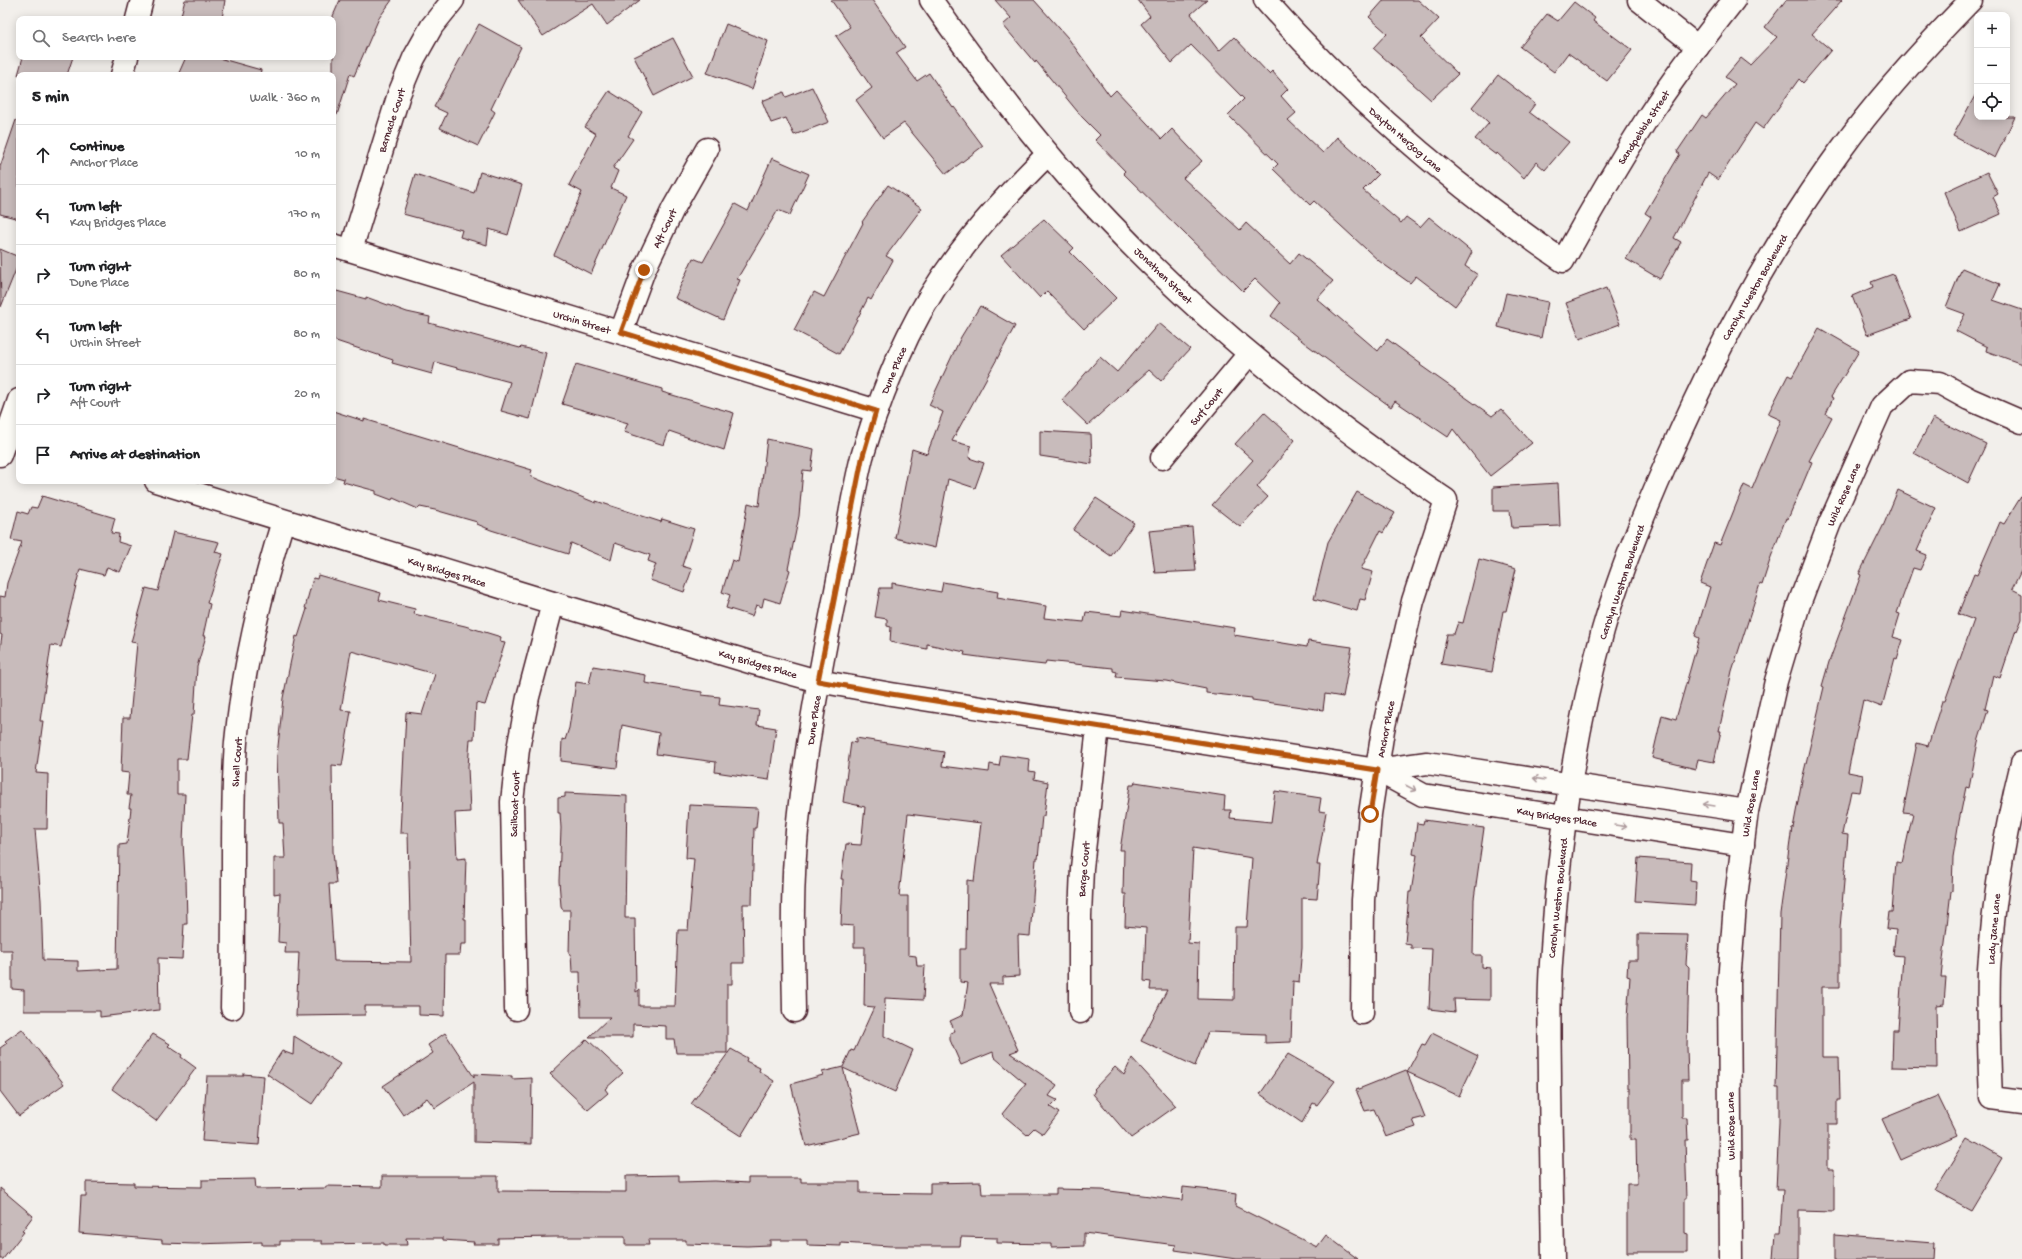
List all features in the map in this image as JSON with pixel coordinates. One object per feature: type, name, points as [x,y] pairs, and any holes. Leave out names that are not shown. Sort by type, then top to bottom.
[{"type":"street","points":[[138,16],[142,0]]},
{"type":"street","name":"Barnacle Court","points":[[342,247],[414,58],[425,39],[453,0]]},
{"type":"street","name":"Jonathen Street","points":[[930,0],[976,64],[1048,154],[1110,223],[1166,279],[1249,354],[1322,413],[1446,500]]},
{"type":"street","name":"Dayton Herzog Lane","points":[[1265,0],[1349,89],[1408,143],[1469,193],[1563,261]]},
{"type":"street","points":[[1639,0],[1698,47]]},
{"type":"street","name":"Sandpebble Street","points":[[1563,261],[1598,198],[1648,117],[1734,0]]},
{"type":"street","name":"Carolyn Weston Boulevard","points":[[1553,1259],[1549,1018],[1550,965],[1557,884],[1570,784],[1585,702],[1604,628],[1635,540],[1698,389],[1733,321],[1781,240],[1840,150],[1890,89],[1971,0]]},
{"type":"street","points":[[123,72],[126,60]]},
{"type":"street","name":"Aft Court","points":[[621,332],[644,270],[673,209],[707,149]]},
{"type":"street","name":"Dune Place","points":[[794,1011],[793,899],[797,831],[818,681],[862,459],[876,411],[908,335],[937,284],[970,238],[1007,194],[1048,154]]},
{"type":"street","name":"Urchin Street","points":[[342,247],[876,411]]},
{"type":"street","name":"Surf Court","points":[[1162,458],[1249,354]]},
{"type":"street","name":"Wild Rose Lane","points":[[1731,1259],[1729,982],[1735,905],[1747,811],[1776,681],[1801,596],[1829,525],[1882,406],[1909,381],[1940,384],[1969,399],[2022,422]]},
{"type":"street","points":[[0,455],[13,436],[16,418]]},
{"type":"street","name":"Kay Bridges Place","points":[[166,484],[552,603],[818,681],[1098,727],[1377,770],[1427,763],[1747,811]]},
{"type":"street","name":"Anchor Place","points":[[1362,1013],[1362,900],[1370,814],[1383,730],[1413,601],[1446,500]]},
{"type":"street","name":"Shell Court","points":[[232,1008],[233,805],[236,742],[244,682],[257,618],[283,520]]},
{"type":"street","name":"Sailboat Court","points":[[516,1009],[512,802],[518,749],[528,697],[552,603]]},
{"type":"street","name":"Barge Court","points":[[1080,1012],[1080,916],[1082,868],[1098,727]]},
{"type":"street","name":"Lady Jane Lane","points":[[2022,764],[2015,817],[1996,898],[1990,970],[1988,1043],[1991,1098],[2022,1102]]},
{"type":"street","name":"Kay Bridges Place","points":[[1377,770],[1423,795],[1743,845]]},
{"type":"building","points":[[185,0],[225,0],[222,16],[181,16]]},
{"type":"building","points":[[340,0],[392,0],[379,18],[354,76],[350,74],[337,115],[336,72],[333,72],[333,60],[336,60],[336,16],[333,16]]},
{"type":"building","points":[[518,0],[640,0],[607,25],[593,4],[543,36]]},
{"type":"building","points":[[831,0],[872,0],[905,47],[896,53],[917,81],[929,73],[953,108],[954,107],[983,146],[946,174],[904,123],[883,138],[856,100],[872,88],[836,36],[850,27]]},
{"type":"building","points":[[995,0],[1034,0],[1068,38],[1110,96],[1116,90],[1162,139],[1172,129],[1202,161],[1183,178],[1240,230],[1246,223],[1290,264],[1299,253],[1333,281],[1317,299],[1378,351],[1387,339],[1421,364],[1420,365],[1492,416],[1501,409],[1532,443],[1490,476],[1453,429],[1448,437],[1395,401],[1391,407],[1271,316],[1280,303],[1255,279],[1243,291],[1123,173],[1125,171],[1095,140],[1100,135],[1082,117],[1036,61],[1035,63],[1003,25],[1011,18]]},
{"type":"building","points":[[1138,0],[1207,0],[1191,14],[1219,51],[1234,37],[1269,74],[1272,71],[1288,89],[1281,96],[1296,113],[1288,120],[1323,153],[1337,137],[1366,163],[1378,175],[1363,190],[1401,223],[1406,217],[1420,227],[1429,217],[1472,252],[1465,266],[1478,275],[1455,306],[1416,276],[1410,283],[1379,261],[1314,201],[1310,205],[1273,169],[1278,164],[1228,115],[1244,99],[1191,45],[1172,63],[1141,24],[1150,16]]},
{"type":"building","points":[[1384,0],[1418,0],[1439,19],[1421,38],[1458,74],[1431,100],[1373,48],[1387,33],[1369,17]]},
{"type":"building","points":[[1786,0],[1842,0],[1812,34],[1831,50],[1803,83],[1799,79],[1763,129],[1755,123],[1718,180],[1708,173],[1674,238],[1681,242],[1660,279],[1626,259],[1651,217],[1645,213],[1680,154],[1677,152],[1702,115],[1706,118],[1735,84],[1725,77],[1741,58],[1750,65],[1777,37],[1765,27]]},
{"type":"building","points":[[1574,2],[1595,18],[1593,21],[1632,50],[1607,81],[1568,53],[1554,72],[1520,47],[1547,14],[1558,21]]},
{"type":"building","points":[[479,24],[521,47],[491,109],[495,112],[478,146],[440,128],[447,113],[434,107]]},
{"type":"building","points":[[726,24],[768,41],[752,89],[707,73]]},
{"type":"building","points":[[673,38],[693,76],[654,96],[634,57]]},
{"type":"building","points":[[22,60],[72,60],[68,72],[19,72]]},
{"type":"building","points":[[185,60],[226,60],[261,70],[261,72],[179,72]]},
{"type":"building","points":[[1498,75],[1535,104],[1529,112],[1569,142],[1545,170],[1536,162],[1524,178],[1497,153],[1496,155],[1475,139],[1489,123],[1472,107]]},
{"type":"building","points":[[812,87],[829,122],[794,135],[786,118],[771,123],[762,101],[784,92],[786,97]]},
{"type":"building","points":[[609,91],[642,112],[628,136],[633,139],[613,168],[618,171],[611,188],[626,195],[591,274],[554,255],[582,192],[569,185],[596,134],[585,127]]},
{"type":"building","points":[[1974,98],[1974,120],[2010,120],[2010,117],[2015,117],[1995,158],[1953,136]]},
{"type":"building","points":[[16,120],[16,218],[0,214],[0,167]]},
{"type":"building","points":[[772,158],[809,174],[790,215],[778,210],[737,279],[740,280],[723,320],[675,298],[693,258],[703,262],[735,204],[748,211]]},
{"type":"building","points":[[480,172],[522,185],[508,235],[489,229],[487,245],[460,237],[462,230],[403,214],[415,174],[474,193]]},
{"type":"building","points":[[1987,172],[1998,194],[1993,197],[2001,214],[1961,232],[1944,192]]},
{"type":"building","points":[[888,185],[922,208],[886,256],[893,260],[871,300],[868,298],[839,354],[794,330],[814,292],[824,297],[863,223],[862,222]]},
{"type":"building","points":[[1044,219],[1074,248],[1070,252],[1116,298],[1084,329],[1047,291],[1040,298],[1001,255]]},
{"type":"building","points":[[0,249],[16,256],[16,270],[1,307]]},
{"type":"building","points":[[1962,268],[2000,284],[1993,300],[2022,310],[2022,364],[1986,351],[1987,347],[1956,331],[1965,314],[1946,307]]},
{"type":"building","points":[[1893,274],[1911,319],[1867,335],[1852,296],[1873,287],[1871,282]]},
{"type":"building","points":[[1606,288],[1620,324],[1580,339],[1566,303]]},
{"type":"building","points":[[336,291],[366,299],[366,297],[407,312],[430,317],[429,323],[520,348],[546,353],[530,419],[501,411],[510,382],[435,362],[432,374],[392,363],[393,360],[336,341]]},
{"type":"building","points":[[1506,293],[1548,302],[1541,338],[1498,327]]},
{"type":"building","points":[[980,306],[1015,326],[952,441],[971,446],[969,458],[984,463],[975,488],[948,479],[935,548],[895,538],[912,449],[927,454],[943,412],[929,405],[961,337]]},
{"type":"building","points":[[1159,323],[1190,349],[1161,381],[1149,370],[1088,425],[1062,400],[1100,357],[1117,372]]},
{"type":"building","points":[[1819,328],[1859,351],[1831,397],[1833,398],[1826,414],[1832,417],[1809,461],[1812,462],[1788,519],[1786,518],[1762,585],[1760,584],[1732,671],[1714,762],[1698,759],[1696,769],[1652,758],[1662,715],[1676,719],[1699,638],[1695,636],[1710,587],[1700,583],[1714,543],[1720,545],[1744,485],[1752,489],[1781,420],[1768,414],[1788,375],[1792,377]]},
{"type":"building","points":[[576,364],[662,389],[662,392],[734,413],[724,450],[669,431],[664,445],[624,432],[628,423],[562,404]]},
{"type":"building","points":[[336,412],[364,421],[364,419],[532,470],[530,476],[596,503],[596,501],[661,522],[662,519],[694,529],[682,566],[692,569],[684,592],[650,580],[656,564],[648,561],[650,555],[615,543],[611,560],[571,543],[568,554],[491,530],[477,524],[477,522],[435,510],[420,507],[418,509],[393,498],[392,500],[376,494],[376,491],[343,482],[344,479],[336,477]]},
{"type":"building","points":[[1264,412],[1295,440],[1257,487],[1268,497],[1240,527],[1212,505],[1253,460],[1235,444]]},
{"type":"building","points":[[1933,418],[1986,444],[1968,483],[1914,453]]},
{"type":"building","points":[[1040,431],[1091,434],[1092,464],[1040,456]]},
{"type":"building","points":[[767,439],[814,449],[811,471],[803,470],[799,516],[788,569],[790,570],[780,603],[764,598],[762,607],[756,605],[752,616],[726,608],[730,595],[722,592],[732,560],[738,562],[748,503],[759,506]]},
{"type":"building","points":[[1558,483],[1560,526],[1512,528],[1510,511],[1493,511],[1493,487]]},
{"type":"building","points":[[1898,490],[1936,508],[1917,551],[1927,555],[1920,570],[1913,568],[1897,613],[1900,614],[1893,637],[1903,640],[1897,659],[1895,658],[1882,707],[1863,700],[1848,772],[1863,775],[1860,792],[1851,791],[1842,834],[1848,835],[1840,928],[1840,987],[1822,987],[1822,1057],[1839,1057],[1840,1100],[1837,1100],[1837,1124],[1828,1124],[1828,1169],[1834,1169],[1834,1212],[1799,1211],[1799,1259],[1773,1259],[1775,1232],[1780,1232],[1783,1190],[1776,1190],[1779,1123],[1779,1088],[1776,1088],[1780,914],[1792,827],[1793,828],[1802,780],[1824,687],[1822,686],[1829,662],[1861,575],[1859,574],[1884,524]]},
{"type":"building","points":[[1357,492],[1395,513],[1383,533],[1380,531],[1361,569],[1373,572],[1365,600],[1360,599],[1357,611],[1314,599],[1328,542]]},
{"type":"building","points":[[2022,495],[2022,569],[2012,589],[2022,594],[2022,619],[2017,631],[2016,630],[2000,678],[1993,675],[1985,709],[1988,710],[1978,742],[1969,788],[1966,787],[1959,821],[1953,857],[1952,891],[1941,977],[1946,977],[1944,1004],[1936,1005],[1937,1068],[1892,1067],[1893,1030],[1898,1030],[1903,956],[1893,955],[1896,930],[1887,929],[1889,912],[1892,912],[1896,862],[1902,863],[1913,813],[1903,812],[1917,743],[1928,746],[1942,701],[1945,701],[1974,620],[1958,614],[1974,574],[1977,575],[2000,522],[2004,524]]},
{"type":"building","points":[[42,496],[115,518],[111,533],[119,534],[118,542],[131,546],[120,572],[107,567],[104,575],[80,569],[61,647],[51,645],[40,721],[43,721],[36,773],[48,774],[47,829],[35,829],[41,900],[43,960],[78,961],[78,971],[117,969],[119,845],[127,844],[131,808],[129,808],[131,795],[127,795],[129,773],[121,772],[123,718],[130,718],[137,643],[131,642],[146,588],[158,591],[173,532],[219,542],[215,552],[223,554],[207,603],[210,604],[203,636],[206,636],[197,667],[194,715],[192,715],[187,759],[177,759],[177,794],[185,794],[183,842],[186,878],[187,924],[184,924],[182,959],[158,958],[159,1010],[100,1017],[100,1011],[24,1011],[24,990],[12,989],[12,950],[0,950],[0,649],[2,635],[0,634],[0,596],[5,597],[7,583],[22,542],[11,540],[18,511],[28,514],[31,507],[37,508]]},
{"type":"building","points":[[1096,498],[1134,523],[1111,556],[1073,530]]},
{"type":"building","points":[[1192,527],[1196,571],[1155,573],[1149,531]]},
{"type":"building","points":[[1479,559],[1516,569],[1506,611],[1503,611],[1492,672],[1441,664],[1447,634],[1454,634],[1458,622],[1463,623]]},
{"type":"building","points":[[318,575],[381,593],[379,600],[415,609],[414,614],[465,626],[501,637],[500,642],[505,643],[485,705],[476,703],[474,739],[470,739],[468,767],[470,812],[455,813],[457,859],[466,858],[464,919],[466,919],[466,944],[461,944],[460,955],[445,955],[444,1016],[419,1015],[419,1006],[365,1006],[365,1015],[296,1016],[299,953],[285,953],[286,943],[278,942],[280,893],[274,894],[274,858],[285,858],[283,823],[279,823],[277,756],[283,698],[296,636],[298,637],[307,609],[305,608],[313,578],[317,579]],"holes":[[[351,651],[435,674],[422,714],[406,712],[400,833],[408,833],[411,962],[334,961],[329,884],[336,884],[333,851],[332,765],[342,766],[351,711],[341,710]]]},
{"type":"building","points":[[943,582],[998,592],[997,598],[1046,606],[1044,618],[1084,622],[1086,612],[1121,616],[1122,610],[1235,628],[1234,635],[1307,647],[1308,641],[1352,647],[1343,697],[1325,694],[1323,710],[1252,700],[1252,698],[1206,693],[1206,689],[1166,681],[1116,677],[1117,672],[1113,671],[1113,668],[1046,661],[1045,665],[1008,661],[964,655],[965,652],[927,644],[927,649],[890,642],[891,627],[887,626],[887,619],[875,617],[880,588],[892,588],[892,583],[941,592]]},
{"type":"building","points":[[593,666],[646,675],[645,683],[702,692],[702,695],[720,697],[719,705],[759,710],[757,725],[776,728],[769,780],[715,772],[716,762],[656,754],[659,733],[622,725],[617,768],[561,761],[562,739],[565,740],[569,728],[576,682],[589,684]]},
{"type":"building","points":[[856,738],[944,752],[942,766],[989,772],[990,764],[999,766],[1001,755],[1030,759],[1029,771],[1035,772],[1034,779],[1048,782],[1044,816],[1042,816],[1038,859],[1036,859],[1030,936],[1018,935],[1019,976],[1003,977],[1003,984],[989,984],[1018,1050],[1010,1053],[1057,1085],[1049,1096],[1057,1100],[1050,1107],[1059,1113],[1043,1134],[1034,1128],[1027,1135],[1002,1114],[1026,1084],[994,1057],[993,1052],[961,1065],[950,1040],[950,1033],[955,1031],[950,1021],[963,1015],[968,983],[960,982],[960,949],[966,949],[967,880],[974,881],[981,823],[908,814],[899,896],[908,896],[908,955],[916,956],[917,966],[925,966],[923,1000],[885,998],[884,1036],[913,1050],[895,1092],[843,1068],[860,1133],[806,1146],[791,1084],[823,1075],[822,1072],[843,1067],[851,1050],[854,1051],[874,1007],[864,1006],[865,947],[854,947],[854,926],[841,925],[843,879],[841,879],[846,844],[861,845],[865,807],[843,802],[851,742],[856,743]]},
{"type":"building","points":[[1135,782],[1225,796],[1224,810],[1231,810],[1230,818],[1271,822],[1275,791],[1321,798],[1319,811],[1326,812],[1317,865],[1320,865],[1317,899],[1302,898],[1302,947],[1299,982],[1293,981],[1291,1042],[1265,1043],[1265,1034],[1208,1032],[1195,1066],[1141,1041],[1167,990],[1150,990],[1151,982],[1144,981],[1146,928],[1125,926],[1126,894],[1123,894],[1124,850],[1120,850],[1130,785],[1134,785]],"holes":[[[1193,848],[1252,858],[1247,927],[1235,927],[1234,1000],[1198,999],[1199,944],[1188,943]]]},
{"type":"building","points":[[565,793],[627,796],[625,918],[635,918],[636,992],[639,990],[639,1006],[675,1006],[678,930],[688,930],[694,859],[686,858],[689,805],[758,808],[756,828],[754,828],[752,904],[743,904],[744,963],[732,963],[732,984],[727,984],[727,1053],[676,1053],[674,1039],[666,1039],[666,1026],[633,1024],[633,1037],[589,1037],[610,1017],[581,1017],[580,972],[572,972],[571,954],[569,954],[570,910],[563,910],[561,906],[559,881],[561,828],[560,813],[558,813],[558,798],[565,797]]},
{"type":"building","points":[[1424,820],[1484,828],[1474,899],[1473,955],[1482,955],[1482,967],[1490,968],[1490,1000],[1454,999],[1455,1012],[1429,1009],[1432,949],[1411,948],[1411,945],[1405,944],[1409,892],[1411,892],[1417,855],[1413,854],[1417,823],[1423,824]]},
{"type":"building","points":[[1638,858],[1691,862],[1690,880],[1696,881],[1695,905],[1635,901]]},
{"type":"building","points":[[1638,934],[1688,935],[1686,964],[1689,967],[1687,1047],[1688,1080],[1682,1080],[1682,1118],[1687,1118],[1688,1140],[1685,1140],[1687,1198],[1685,1198],[1685,1233],[1688,1234],[1688,1252],[1627,1252],[1627,1184],[1637,1184],[1636,1140],[1630,1140],[1630,1089],[1628,1089],[1627,1018],[1630,977],[1627,976],[1628,960],[1638,960]]},
{"type":"building","points":[[22,1029],[64,1084],[19,1116],[0,1091],[0,1048],[7,1043],[5,1041]]},
{"type":"building","points":[[445,1033],[474,1077],[474,1074],[512,1076],[512,1079],[532,1078],[531,1144],[474,1142],[474,1082],[435,1108],[427,1098],[403,1115],[383,1086],[433,1053],[428,1045]]},
{"type":"building","points":[[1432,1033],[1478,1056],[1459,1096],[1407,1072],[1422,1044],[1425,1045]]},
{"type":"building","points":[[153,1034],[170,1044],[168,1046],[182,1055],[181,1057],[196,1068],[156,1121],[112,1089]]},
{"type":"building","points":[[294,1036],[340,1064],[312,1104],[267,1074],[282,1051],[293,1055]]},
{"type":"building","points":[[587,1039],[623,1073],[605,1089],[608,1093],[588,1110],[550,1074]]},
{"type":"building","points":[[731,1049],[747,1058],[746,1061],[760,1068],[759,1071],[774,1081],[741,1136],[691,1104]]},
{"type":"building","points":[[1288,1054],[1335,1081],[1317,1105],[1313,1103],[1302,1123],[1260,1094]]},
{"type":"building","points":[[1132,1058],[1176,1106],[1131,1138],[1093,1094],[1094,1089],[1115,1067],[1124,1075]]},
{"type":"building","points":[[1406,1070],[1425,1117],[1413,1120],[1416,1127],[1386,1137],[1374,1109],[1365,1111],[1356,1090]]},
{"type":"building","points":[[243,1074],[264,1076],[259,1145],[202,1141],[207,1076],[243,1076]]},
{"type":"building","points":[[1938,1096],[1957,1135],[1901,1160],[1882,1119]]},
{"type":"building","points":[[1967,1138],[2002,1158],[1971,1210],[1934,1190]]},
{"type":"building","points":[[679,1175],[679,1182],[715,1181],[748,1183],[748,1178],[801,1178],[801,1182],[860,1182],[860,1193],[930,1194],[930,1183],[981,1182],[982,1194],[1056,1194],[1056,1189],[1102,1190],[1182,1200],[1183,1187],[1211,1190],[1236,1194],[1235,1206],[1317,1247],[1326,1235],[1358,1259],[1236,1259],[1175,1250],[1176,1245],[1084,1233],[1084,1246],[1051,1247],[1051,1244],[997,1243],[997,1238],[961,1237],[960,1246],[890,1246],[841,1243],[841,1246],[807,1245],[807,1240],[770,1240],[770,1245],[747,1246],[686,1244],[686,1240],[648,1240],[649,1245],[625,1245],[625,1237],[498,1238],[498,1244],[473,1244],[474,1242],[443,1240],[443,1238],[406,1238],[407,1245],[384,1245],[384,1243],[322,1244],[322,1241],[280,1241],[280,1245],[262,1245],[262,1242],[195,1244],[162,1243],[162,1240],[79,1233],[81,1196],[86,1196],[86,1182],[134,1183],[134,1186],[202,1187],[202,1180],[255,1179],[256,1189],[326,1188],[326,1186],[382,1187],[382,1176],[498,1176],[498,1191],[626,1192],[626,1176]]},
{"type":"building","points":[[0,1188],[33,1216],[22,1231],[24,1232],[3,1259],[0,1259]]},
{"type":"building","points":[[1834,1235],[1933,1243],[1932,1259],[1834,1259]]},
{"type":"route","points":[[644,270],[621,332],[876,411],[862,459],[818,681],[891,694],[1377,770],[1370,814]]}]
